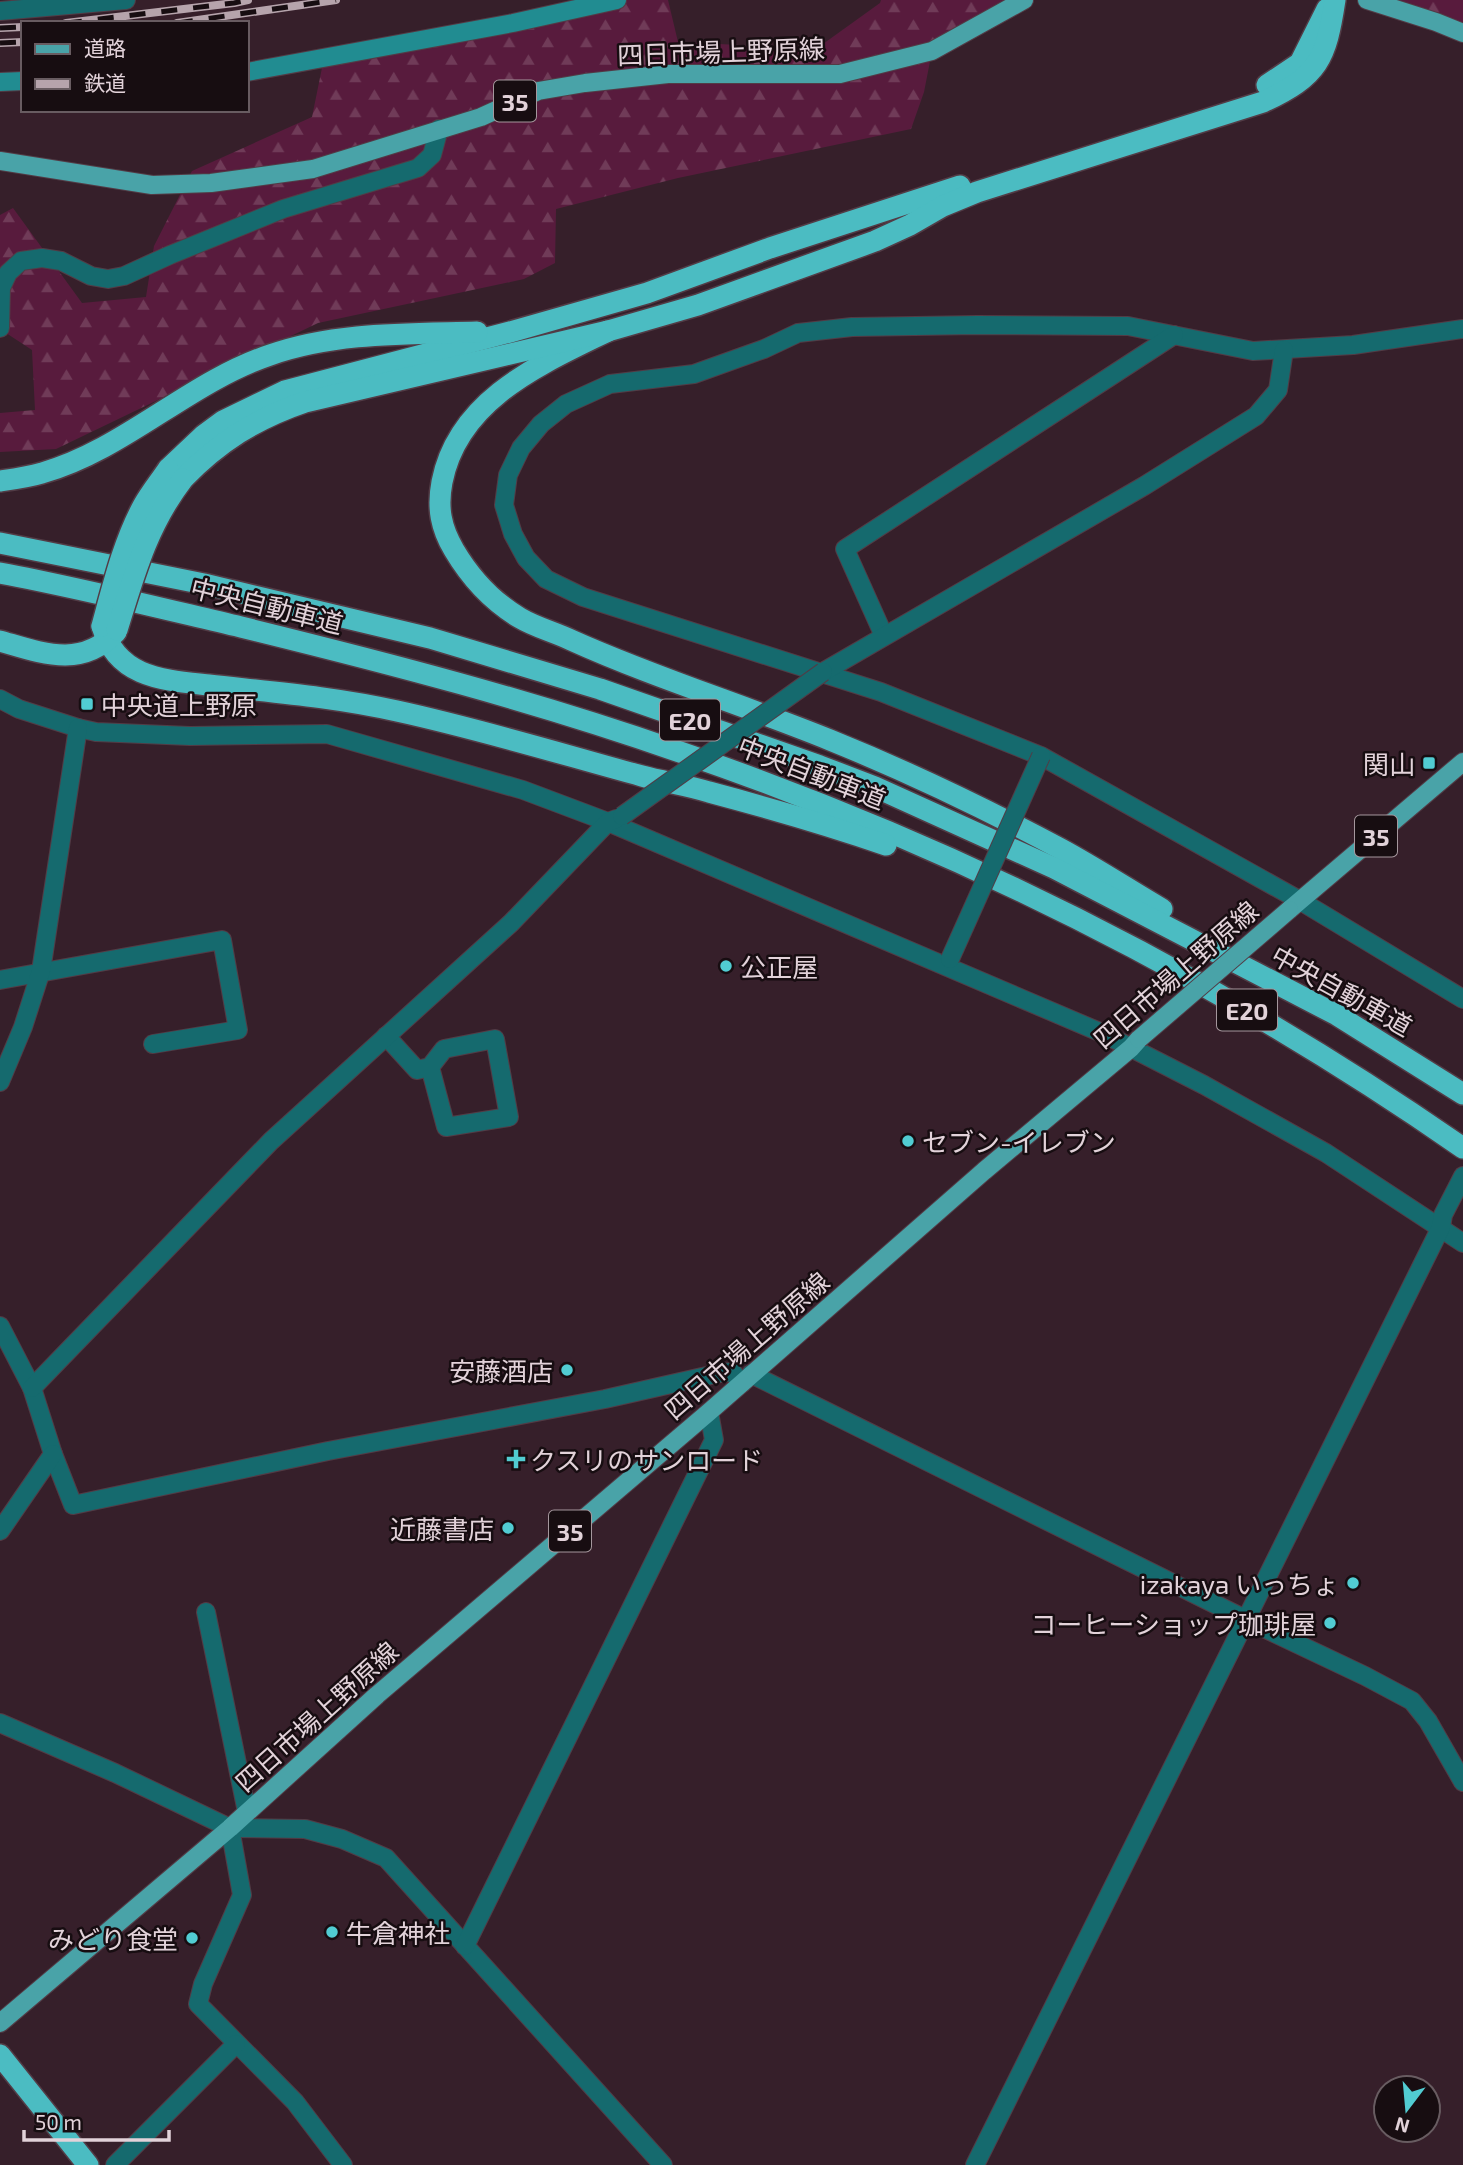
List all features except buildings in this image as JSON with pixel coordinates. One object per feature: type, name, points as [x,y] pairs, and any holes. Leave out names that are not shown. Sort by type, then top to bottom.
[{"type":"highway","points":[[175,474],[206,457],[245,428],[293,406],[329,395],[608,331],[698,305],[875,241],[943,206],[1014,178],[1141,141],[1273,97],[1303,80],[1314,69],[1329,37],[1333,0]]},
{"type":"highway","points":[[1021,891],[860,836],[733,798],[644,777],[395,710],[321,697],[150,676],[132,668],[115,654],[109,633],[114,581],[132,529],[144,505],[175,474],[204,435],[223,421],[285,391],[647,293],[843,224],[1170,121],[1263,87],[1300,63],[1333,0]]},
{"type":"highway","points":[[608,331],[533,368],[503,390],[465,427],[453,447],[443,478],[440,518],[445,535],[456,554],[470,574],[492,597],[520,618],[607,656],[831,740],[939,786],[1064,850],[1337,1015]]},
{"type":"highway","points":[[0,481],[43,473],[67,464],[105,446],[192,393],[269,355],[302,346],[361,337],[510,332]]},
{"type":"highway","name":"中央自動車道","points":[[0,543],[204,584],[430,638],[600,689],[762,744],[874,787],[1054,868],[1337,1015],[1463,1094]]},
{"type":"highway","name":"中央自動車道","points":[[0,573],[77,588],[340,651],[573,717],[780,788],[902,837],[1021,891],[1137,949],[1275,1026],[1401,1104],[1463,1147]]},
{"type":"highway","points":[[0,641],[39,652],[78,654],[93,651],[109,633]]},
{"type":"highway","points":[[0,2055],[88,2165]]},
{"type":"main road","points":[[248,72],[513,23],[617,0]]},
{"type":"main road","name":"四日市場上野原線","points":[[0,161],[152,185],[211,183],[313,169],[481,117],[538,91],[668,74],[840,74],[932,51],[1024,0]]},
{"type":"main road","points":[[1367,0],[1463,33]]},
{"type":"main road","points":[[0,82],[21,81]]},
{"type":"main road","name":"四日市場上野原線","points":[[0,2023],[230,1828],[377,1695],[709,1412],[984,1171],[1463,762]]},
{"type":"street","points":[[0,10],[126,0]]},
{"type":"street","points":[[0,328],[1,288],[8,273],[21,261],[42,258],[61,261],[91,276],[108,279],[124,276],[170,254],[283,209],[418,169],[432,155],[439,129]]},
{"type":"street","points":[[1463,329],[1353,345],[1253,351],[1128,326],[852,327],[798,333],[764,349],[694,373],[610,384],[566,404],[541,424],[521,449],[508,475],[504,505],[513,534],[526,558],[546,579],[583,597],[881,692],[1041,756],[1294,905],[1463,999]]},
{"type":"street","points":[[884,636],[845,549],[1174,335]]},
{"type":"street","points":[[32,1388],[271,1141],[511,923],[615,819],[822,672],[1144,486],[1255,416],[1278,390],[1284,350]]},
{"type":"street","points":[[0,699],[19,709],[96,732],[190,736],[327,734],[615,819],[948,963],[1102,1033],[1135,1043],[1442,1221],[1463,1243]]},
{"type":"street","points":[[0,1082],[23,1027],[41,971],[78,728]]},
{"type":"street","points":[[948,963],[1041,756]]},
{"type":"street","points":[[0,980],[222,940],[238,1030],[153,1044]]},
{"type":"street","points":[[386,1036],[416,1070],[430,1067],[444,1049],[495,1039],[509,1117],[446,1127],[430,1067]]},
{"type":"street","points":[[975,2165],[1247,1620],[1463,1176]]},
{"type":"street","points":[[0,1326],[32,1388],[73,1505],[328,1451],[605,1399],[732,1372],[1365,1675],[1412,1701],[1428,1720],[1463,1782]]},
{"type":"street","points":[[465,1945],[714,1440],[709,1412]]},
{"type":"street","points":[[0,1531],[53,1454]]},
{"type":"street","points":[[206,1612],[247,1812]]},
{"type":"street","points":[[0,1723],[115,1773],[230,1828],[305,1829],[342,1839],[386,1858],[663,2165]]},
{"type":"street","points":[[230,1828],[242,1895],[203,1984],[198,2004],[295,2102],[343,2165]]},
{"type":"street","points":[[115,2165],[236,2044]]},
{"type":"green space","points":[[617,0],[668,0],[678,42],[816,49],[881,0],[1024,0],[932,51],[924,92],[911,129],[678,178],[556,209],[555,263],[524,279],[318,323],[56,449],[0,452],[0,413],[35,410],[32,350],[0,329],[0,215],[13,208],[82,303],[146,297],[154,246],[192,171],[312,117],[324,58]]},
{"type":"green space","points":[[1367,0],[1463,0],[1463,33]]},
{"type":"railway","points":[[83,21],[248,0]]},
{"type":"railway","points":[[191,21],[336,0]]},
{"type":"railway","points":[[0,28],[21,27]]},
{"type":"railway","points":[[0,43],[21,42]]},
{"type":"place","name":"中央道上野原","points":[[87,704]]},
{"type":"place","name":"関山","points":[[1429,763]]},
{"type":"place","name":"公正屋","points":[[726,966]]},
{"type":"place","name":"セブン-イレブン","points":[[908,1141]]},
{"type":"place","name":"安藤酒店","points":[[567,1370]]},
{"type":"place","name":"クスリのサンロード","points":[[516,1459]]},
{"type":"place","name":"近藤書店","points":[[508,1528]]},
{"type":"place","name":"izakaya いっちょ","points":[[1353,1583]]},
{"type":"place","name":"コーヒーショップ珈琲屋","points":[[1330,1623]]},
{"type":"place","name":"牛倉神社","points":[[332,1932]]},
{"type":"place","name":"みどり食堂","points":[[192,1938]]}]
